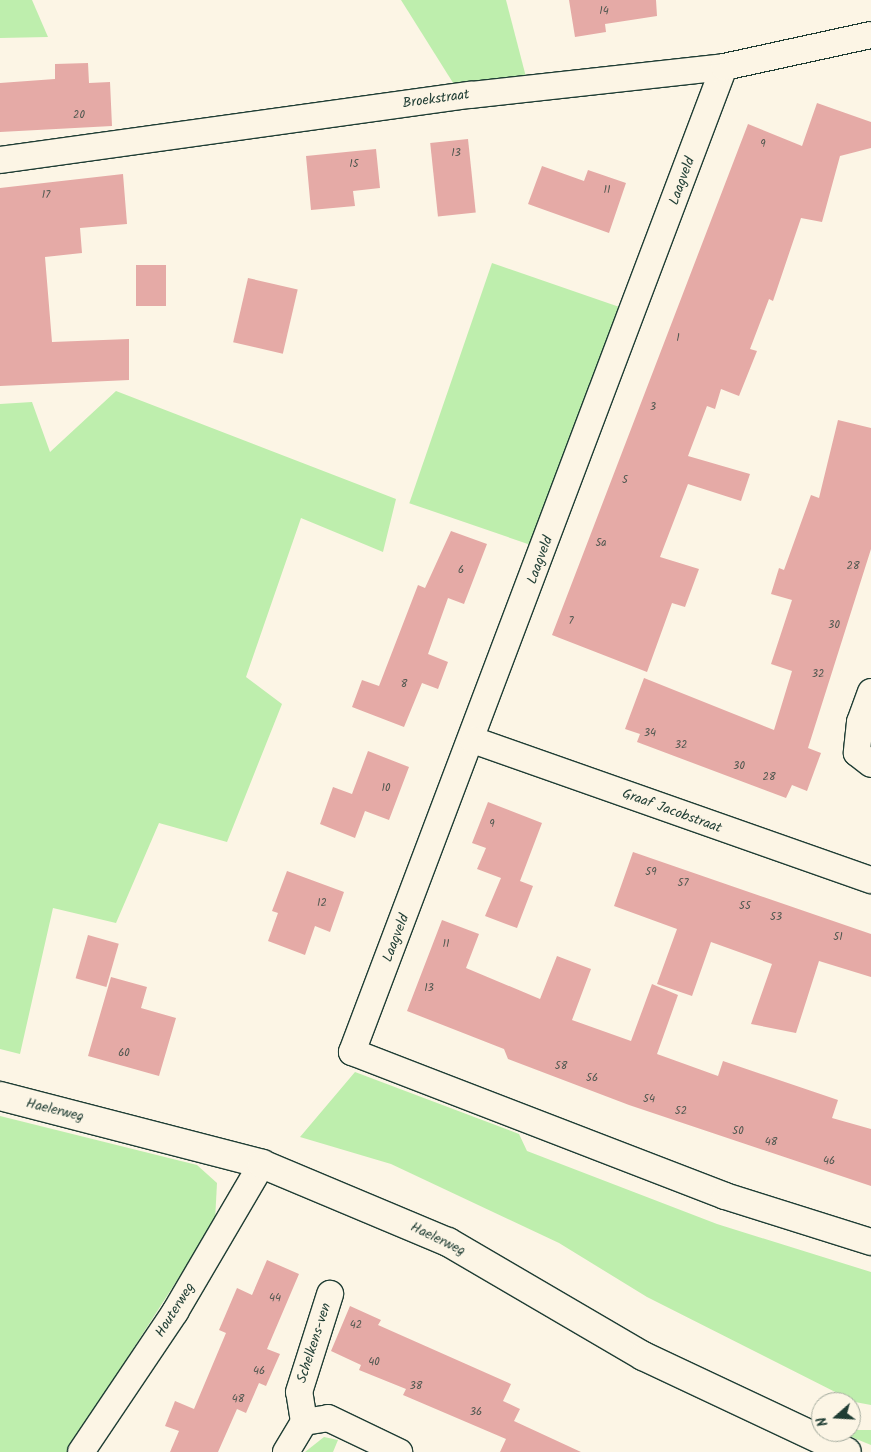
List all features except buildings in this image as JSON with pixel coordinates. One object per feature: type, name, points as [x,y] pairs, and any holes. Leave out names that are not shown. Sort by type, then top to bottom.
[{"type":"street","name":"Broekstraat","points":[[0,160],[470,94],[724,67],[871,35]]},
{"type":"street","name":"Laagveld","points":[[724,67],[473,740],[352,1052],[725,1196],[871,1242]]},
{"type":"street","points":[[871,692],[860,722],[858,753],[871,764]]},
{"type":"street","name":"Graaf Jacobstraat","points":[[473,740],[871,880]]},
{"type":"street","name":"Haelerweg","points":[[0,1096],[262,1164],[448,1242],[643,1356],[847,1452]]},
{"type":"street","name":"Houterweg","points":[[81,1452],[174,1312],[262,1164]]},
{"type":"street","name":"Schelkens-ven","points":[[304,1422],[299,1392],[330,1294]]},
{"type":"street","points":[[286,1452],[304,1422],[328,1418],[399,1452]]},
{"type":"green space","points":[[0,0],[32,0],[48,37],[0,38]]},
{"type":"green space","points":[[401,0],[506,0],[526,77],[455,86]]},
{"type":"green space","points":[[492,263],[619,307],[536,547],[409,503]]},
{"type":"green space","points":[[116,391],[396,499],[383,552],[301,518],[246,677],[282,704],[227,842],[159,823],[116,923],[53,908],[20,1054],[0,1049],[0,404],[32,402],[50,452]]},
{"type":"green space","points":[[355,1072],[519,1134],[527,1151],[717,1224],[871,1272],[871,1405],[861,1403],[861,1392],[835,1392],[647,1297],[559,1243],[391,1164],[300,1137]]},
{"type":"green space","points":[[0,1116],[197,1165],[217,1183],[215,1221],[67,1452],[0,1452]]},
{"type":"green space","points":[[861,1430],[871,1430],[871,1445],[861,1441]]},
{"type":"green space","points":[[324,1437],[338,1440],[333,1452],[305,1452]]}]
